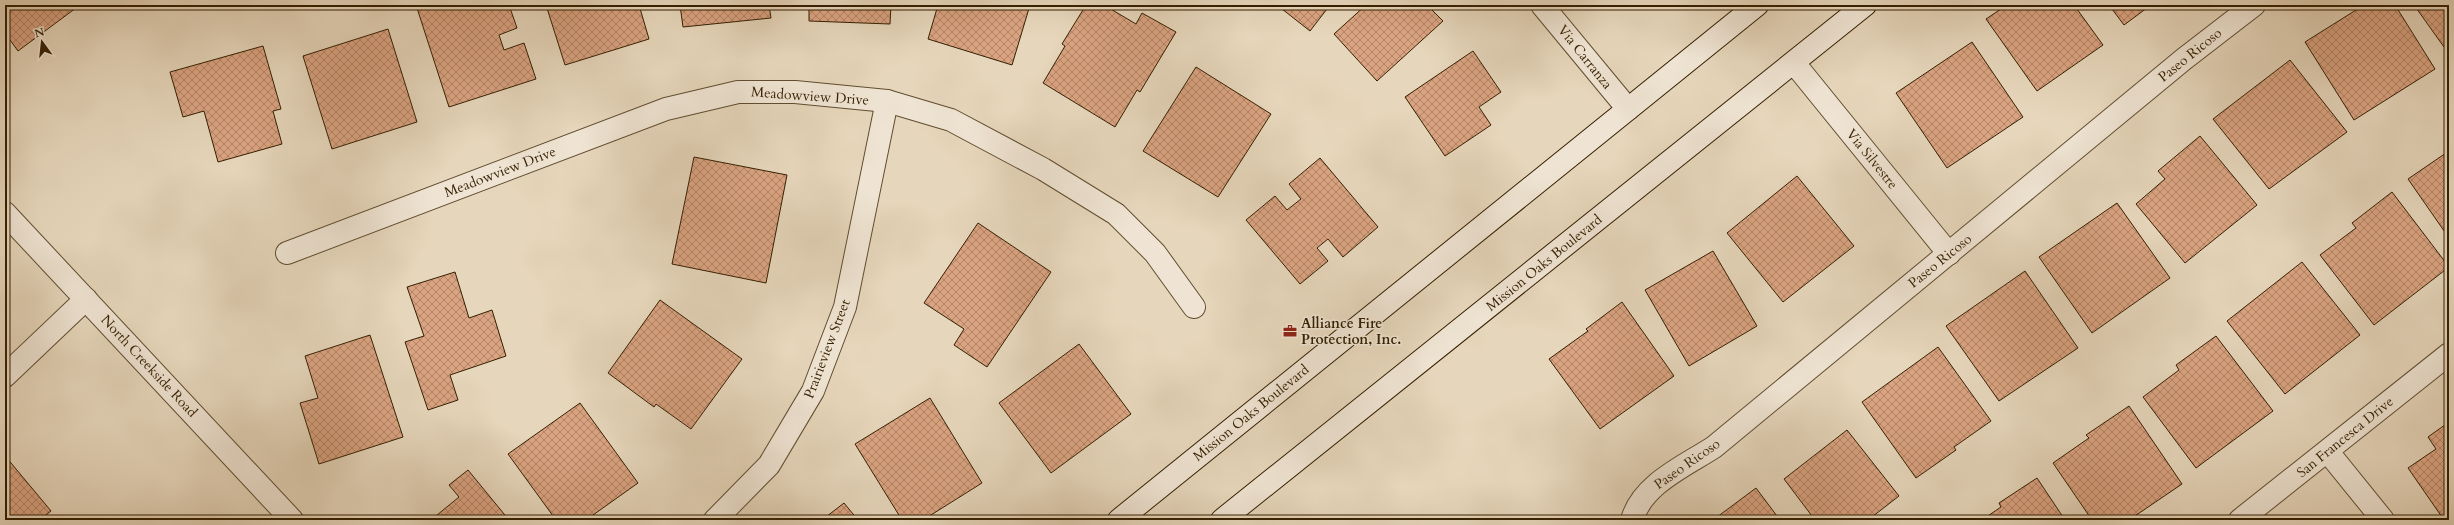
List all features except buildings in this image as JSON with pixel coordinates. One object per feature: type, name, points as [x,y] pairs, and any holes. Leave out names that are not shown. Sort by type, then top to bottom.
[{"type":"street","name":"Via Carranza","points":[[1542,5],[1628,109]]},
{"type":"street","name":"Mission Oaks Boulevard","points":[[1119,520],[1757,5]]},
{"type":"street","name":"Mission Oaks Boulevard","points":[[1222,520],[1865,5]]},
{"type":"street","name":"Paseo Ricoso","points":[[1632,520],[1636,506],[1654,486],[1714,447],[2184,60],[2254,5]]},
{"type":"street","name":"Via Silvestre","points":[[1794,63],[1949,254]]},
{"type":"street","name":"Meadowview Drive","points":[[287,253],[666,109],[738,92],[795,92],[887,101],[951,120],[1044,168],[1116,214],[1155,253],[1194,307]]},
{"type":"street","name":"Prairieview Street","points":[[715,520],[769,464],[813,391],[845,308],[887,101]]},
{"type":"street","name":"North Creekside Road","points":[[5,213],[292,520]]},
{"type":"street","points":[[5,376],[86,299]]},
{"type":"street","name":"San Francesca Drive","points":[[2240,520],[2328,452],[2449,354]]},
{"type":"street","points":[[2328,452],[2383,520]]},
{"type":"place","name":"Alliance Fire Protection, Inc.","points":[[1290,331]]}]
